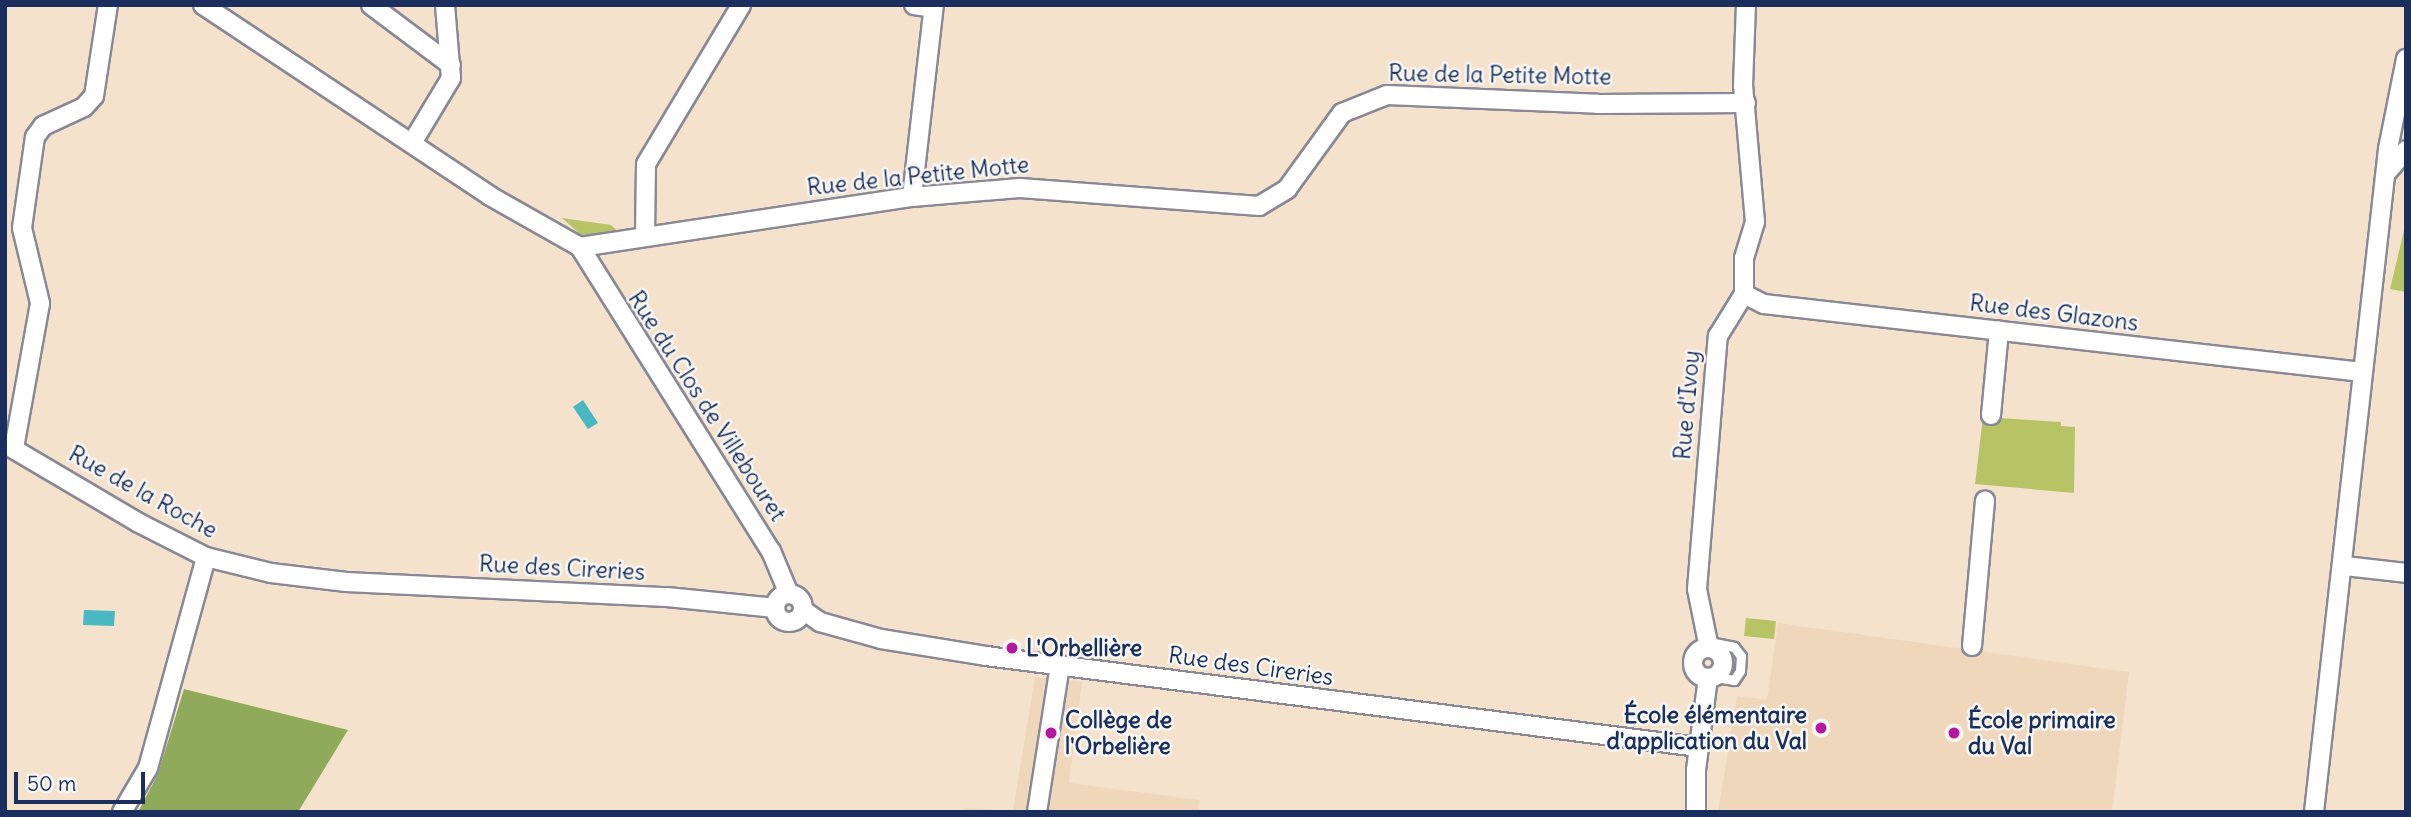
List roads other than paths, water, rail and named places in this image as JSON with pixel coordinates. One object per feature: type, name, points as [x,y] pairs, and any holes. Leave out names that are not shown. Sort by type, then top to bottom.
[{"type":"street","points":[[10,446],[40,303],[22,228],[35,137],[43,126],[84,107],[94,96],[108,5]]},
{"type":"street","points":[[203,5],[491,197],[580,247]]},
{"type":"street","points":[[371,5],[451,65]]},
{"type":"street","points":[[412,143],[446,90],[451,65],[445,5]]},
{"type":"street","points":[[645,236],[646,164],[741,5]]},
{"type":"street","points":[[912,197],[933,7],[914,5]]},
{"type":"street","points":[[1744,294],[1744,258],[1755,222],[1746,103],[1746,5]]},
{"type":"street","points":[[2314,812],[2345,566],[2362,372],[2400,73],[2406,59]]},
{"type":"street","name":"Rue de la Petite Motte","points":[[580,247],[912,197],[1052,188],[1247,208],[1273,201],[1287,189],[1328,127],[1342,113],[1371,98],[1403,95],[1598,104],[1746,103]]},
{"type":"street","points":[[2387,172],[2406,150]]},
{"type":"street","name":"Rue du Clos de Villebouret","points":[[580,247],[771,551],[789,594]]},
{"type":"street","name":"Rue des Glazons","points":[[1744,294],[1764,304],[2362,372]]},
{"type":"street","name":"Rue d'Ivoy","points":[[1698,747],[1711,677],[1723,660],[1709,645],[1697,589],[1718,337],[1744,294]]},
{"type":"street","points":[[1991,415],[1999,330]]},
{"type":"street","name":"Rue de la Roche","points":[[10,446],[139,523],[206,557],[271,573],[346,582]]},
{"type":"street","points":[[1972,646],[1985,501]]},
{"type":"street","points":[[122,812],[148,768],[206,557]]},
{"type":"street","points":[[2345,566],[2406,573]]},
{"type":"street","name":"Rue des Cireries","points":[[346,582],[667,597],[775,608]]},
{"type":"street","points":[[789,594],[800,599],[803,610],[796,620],[787,621],[775,608],[779,598],[789,594]]},
{"type":"street","name":"Rue des Cireries","points":[[803,610],[820,622],[881,639],[1060,666],[1698,747]]},
{"type":"street","points":[[1037,812],[1060,666]]},
{"type":"street","points":[[1696,812],[1698,747]]},
{"type":"water","points":[[583,400],[598,423],[588,429],[573,407]]},
{"type":"water","points":[[84,610],[115,611],[114,626],[83,625]]},
{"type":"place","name":"L'Orbellière","points":[[1012,648]]},
{"type":"place","name":"École élémentaire d'application du Val","points":[[1821,728]]},
{"type":"place","name":"Collège de l'Orbelière","points":[[1051,733]]},
{"type":"place","name":"École primaire du Val","points":[[1954,733]]}]
